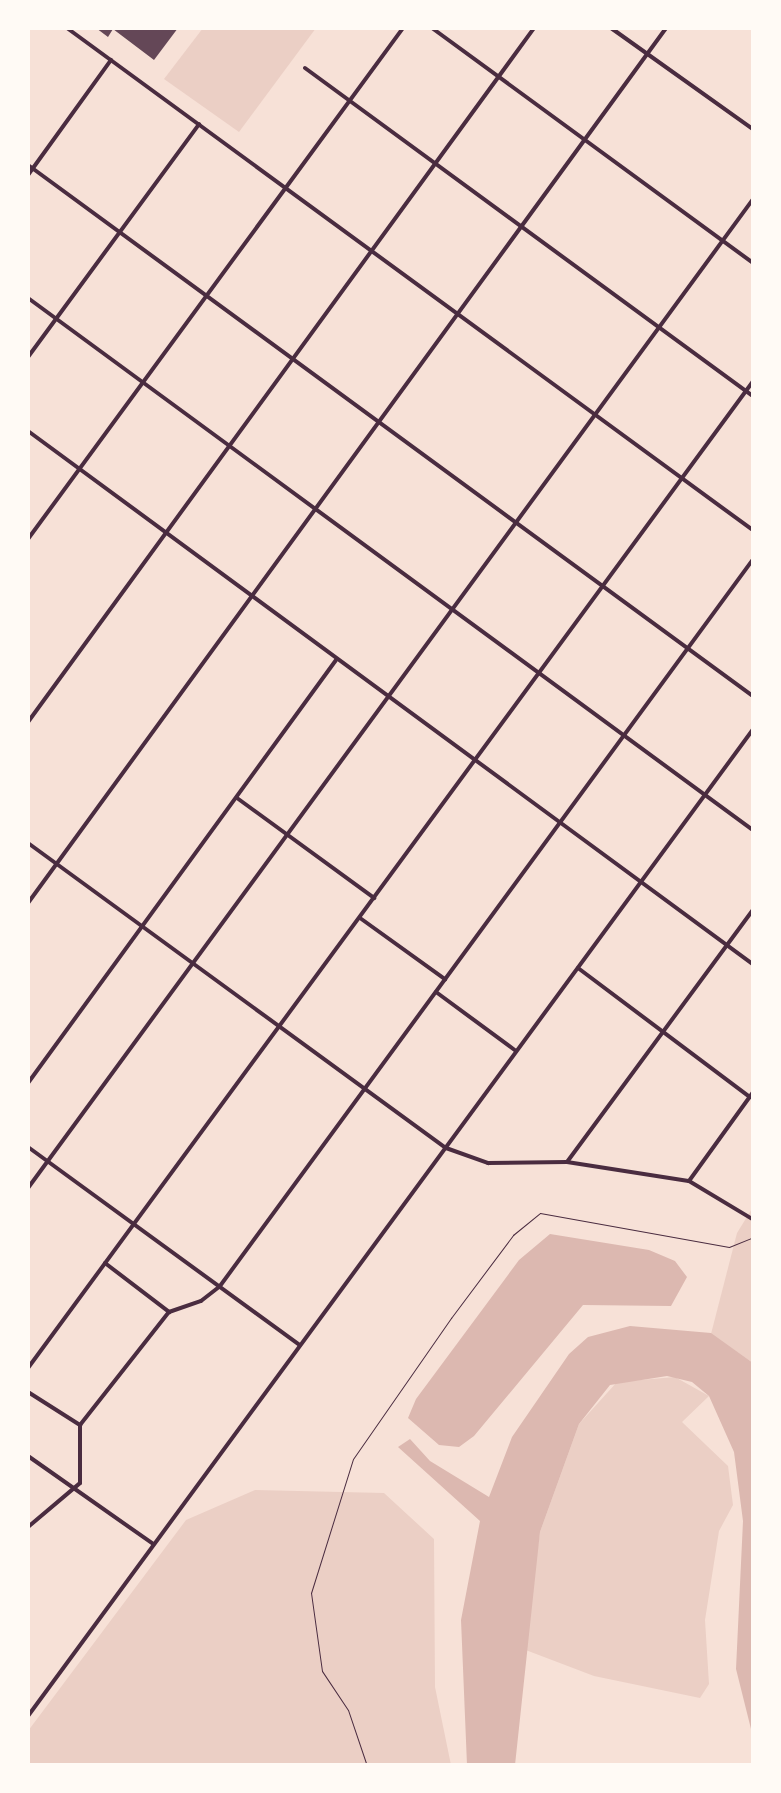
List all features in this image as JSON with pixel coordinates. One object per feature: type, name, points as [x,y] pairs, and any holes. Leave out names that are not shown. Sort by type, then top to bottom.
[{"type":"street","points":[[67,28],[754,531]]},
{"type":"street","points":[[28,539],[403,28]]},
{"type":"street","points":[[432,28],[754,264]]},
{"type":"street","points":[[28,722],[534,28]]},
{"type":"street","points":[[611,28],[754,130]]},
{"type":"street","points":[[28,903],[250,596],[460,316],[666,28]]},
{"type":"street","points":[[28,175],[30,166],[112,60]]},
{"type":"street","points":[[306,68],[754,398]]},
{"type":"street","points":[[28,357],[199,124]]},
{"type":"street","points":[[30,166],[754,696]]},
{"type":"street","points":[[28,1188],[754,198]]},
{"type":"street","points":[[28,298],[754,830]]},
{"type":"street","points":[[28,1368],[754,380]]},
{"type":"street","points":[[28,431],[754,965]]},
{"type":"street","points":[[28,1526],[75,1490],[80,1425],[169,1312],[201,1302],[220,1286],[754,558]]},
{"type":"street","points":[[28,1083],[336,660]]},
{"type":"street","points":[[28,1716],[754,728]]},
{"type":"street","points":[[237,798],[374,898]]},
{"type":"street","points":[[28,843],[446,1148],[488,1163],[567,1162],[688,1181],[754,1220]]},
{"type":"street","points":[[567,1162],[754,908]]},
{"type":"street","points":[[360,918],[445,979]]},
{"type":"street","points":[[578,968],[752,1094],[688,1181]]},
{"type":"street","points":[[436,992],[516,1051]]},
{"type":"street","points":[[28,1147],[300,1345]]},
{"type":"street","points":[[105,1263],[169,1312]]},
{"type":"street","points":[[28,1392],[80,1425]]},
{"type":"street","points":[[28,1456],[153,1544]]},
{"type":"path","points":[[367,1766],[348,1710],[322,1671],[312,1593],[353,1459],[451,1318],[512,1235],[540,1213],[729,1248],[754,1236]]},
{"type":"shaded area","points":[[203,28],[316,28],[239,132],[164,79]]},
{"type":"shaded area","points":[[753,1207],[753,1363],[711,1334],[737,1233]]},
{"type":"shaded area","points":[[550,1234],[649,1250],[675,1261],[687,1277],[671,1306],[583,1305],[474,1436],[459,1447],[439,1445],[408,1418],[416,1399],[519,1260]]},
{"type":"shaded area","points":[[630,1326],[711,1333],[753,1363],[753,1737],[736,1669],[743,1521],[734,1452],[709,1396],[692,1382],[667,1376],[610,1385],[579,1424],[540,1532],[515,1765],[467,1765],[461,1620],[480,1521],[398,1447],[410,1439],[430,1461],[489,1497],[512,1437],[569,1354],[588,1337]]},
{"type":"shaded area","points":[[675,1377],[709,1396],[682,1422],[728,1466],[733,1505],[719,1531],[705,1620],[709,1684],[700,1698],[594,1676],[523,1649],[540,1532],[579,1424],[617,1382]]},
{"type":"shaded area","points":[[255,1490],[384,1493],[434,1539],[435,1687],[451,1765],[28,1765],[28,1731],[186,1520]]},
{"type":"building","points":[[96,28],[178,28],[154,60],[113,29],[108,37]]}]
